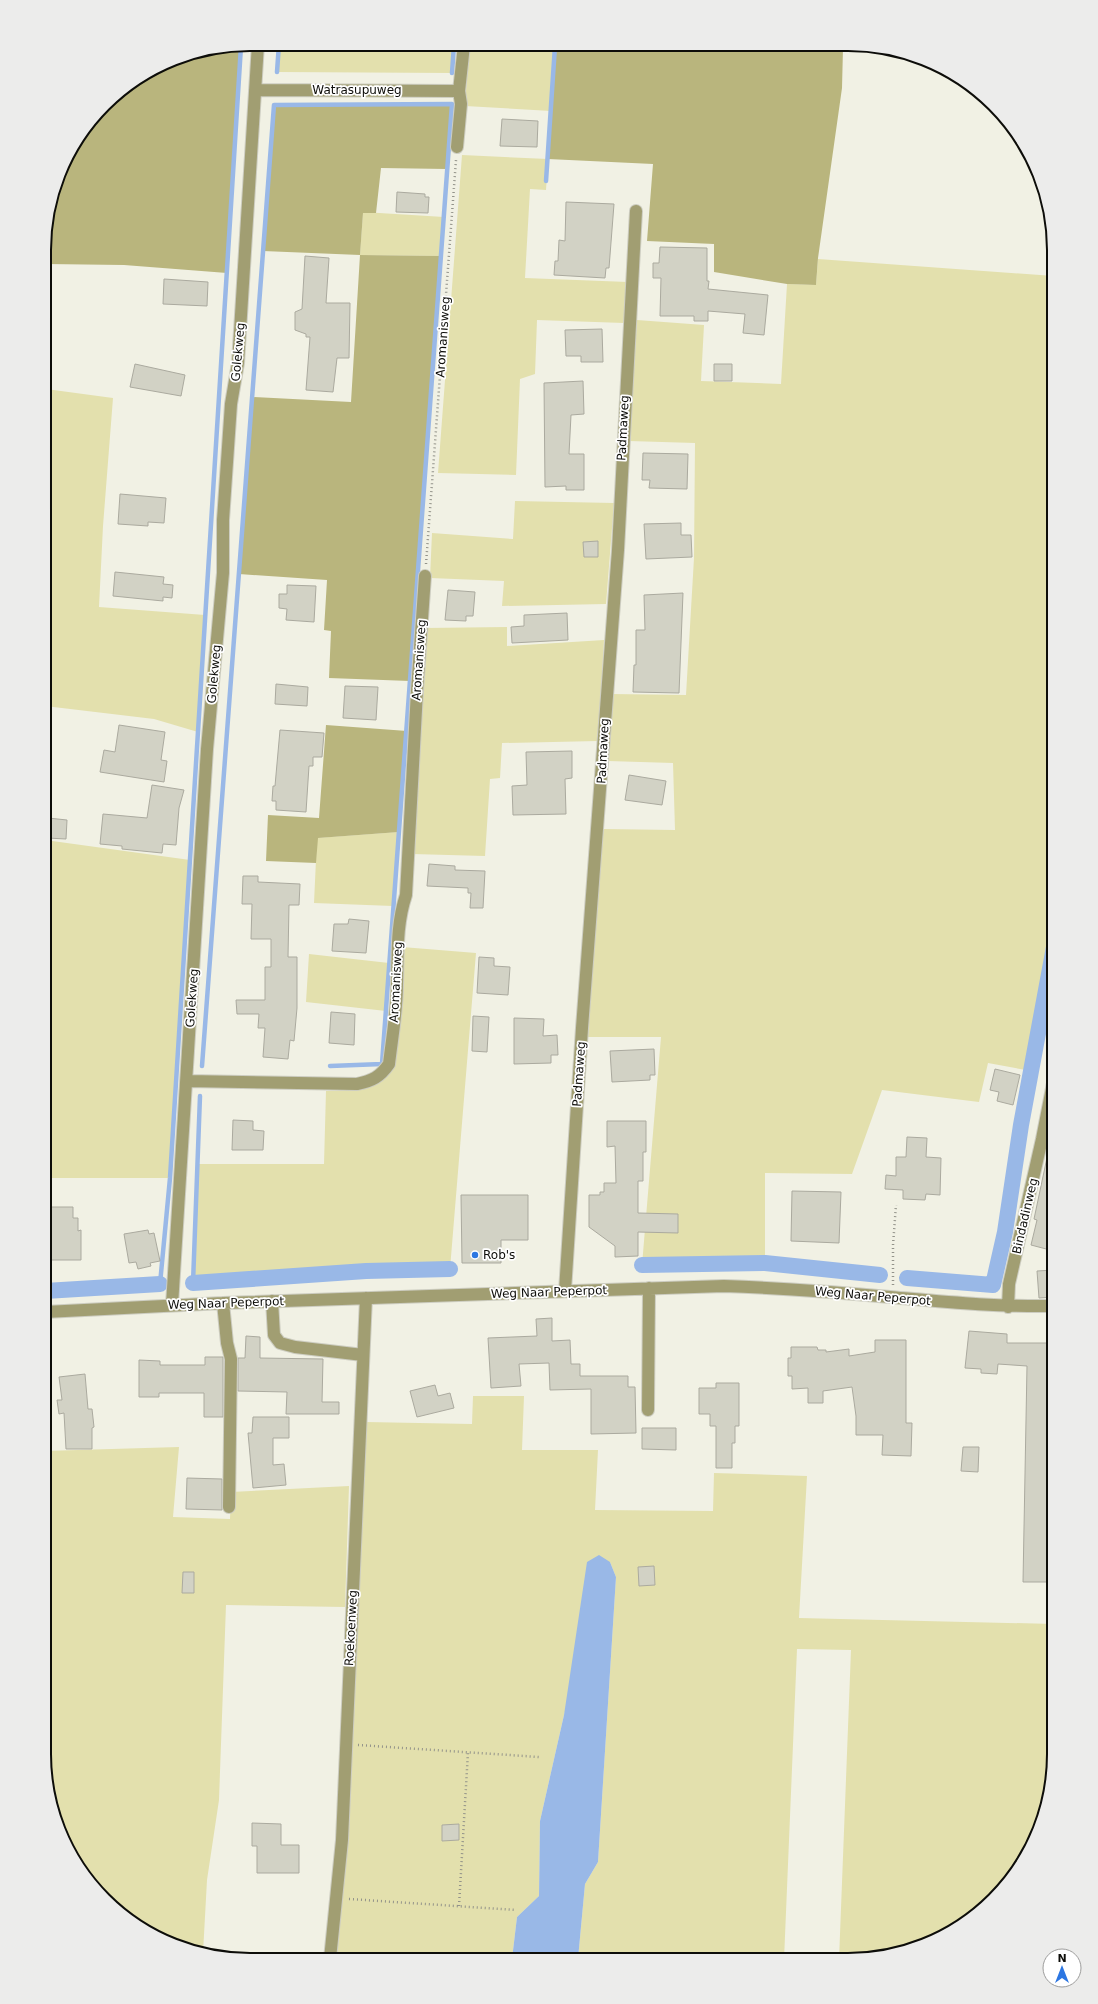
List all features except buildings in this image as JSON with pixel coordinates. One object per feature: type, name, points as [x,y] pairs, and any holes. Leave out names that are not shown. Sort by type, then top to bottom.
[{"type":"street","name":"Golekweg","points":[[172,1305],[207,749],[223,573],[223,520],[231,404],[238,363],[258,51]]},
{"type":"street","points":[[457,147],[463,51]]},
{"type":"street","name":"Watrasupuweg","points":[[255,90],[460,91]]},
{"type":"street","name":"Padmaweg","points":[[565,1291],[582,1028],[618,550],[636,211]]},
{"type":"street","name":"Aromanisweg","points":[[187,1081],[357,1084],[372,1081],[382,1075],[389,1064],[398,985],[396,969],[400,914],[406,895],[425,576]]},
{"type":"street","name":"Bindadinweg","points":[[1008,1307],[1009,1284],[1047,1114]]},
{"type":"street","name":"Weg Naar Peperpot","points":[[51,1312],[272,1301],[724,1286],[795,1289],[970,1305],[1008,1307],[1047,1306]]},
{"type":"street","points":[[648,1410],[649,1288]]},
{"type":"street","name":"Roekoenweg","points":[[330,1953],[342,1840],[366,1298]]},
{"type":"street","points":[[272,1301],[274,1335],[280,1342],[295,1347],[363,1355]]},
{"type":"street","points":[[223,1303],[227,1343],[231,1359],[229,1507]]},
{"type":"path","name":"Aromanisweg","points":[[425,576],[457,147]]},
{"type":"path","points":[[892,1297],[893,1245],[896,1205]]},
{"type":"path","points":[[346,1744],[539,1757]]},
{"type":"path","points":[[459,1906],[468,1752]]},
{"type":"path","points":[[336,1898],[516,1910]]},
{"type":"shaded area","points":[[241,51],[227,273],[124,265],[51,264],[51,237],[55,211],[66,174],[72,162],[92,129],[100,119],[129,92],[174,66],[211,55]]},
{"type":"shaded area","points":[[278,51],[454,51],[452,73],[277,72]]},
{"type":"shaded area","points":[[469,51],[555,51],[551,111],[465,106]]},
{"type":"shaded area","points":[[555,51],[843,51],[842,88],[818,258],[816,285],[787,284],[714,272],[714,244],[647,241],[653,164],[548,159]]},
{"type":"shaded area","points":[[452,104],[447,169],[381,168],[376,213],[363,213],[360,255],[263,251],[274,105]]},
{"type":"shaded area","points":[[462,155],[548,159],[546,190],[530,189],[525,278],[628,282],[624,323],[537,320],[535,374],[520,379],[516,475],[438,473]]},
{"type":"shaded area","points":[[363,212],[444,217],[441,256],[360,255]]},
{"type":"shaded area","points":[[360,255],[441,256],[410,681],[329,678],[331,631],[324,630],[327,580],[239,574],[252,397],[351,402]]},
{"type":"shaded area","points":[[818,259],[1047,275],[1047,985],[1031,1071],[988,1063],[979,1102],[882,1090],[852,1174],[765,1173],[765,1263],[642,1265],[661,1037],[587,1037],[603,829],[675,830],[673,763],[608,761],[611,694],[686,695],[694,558],[695,443],[629,441],[637,320],[704,325],[701,381],[781,384],[787,284],[816,285]]},
{"type":"shaded area","points":[[51,390],[113,398],[103,526],[99,607],[205,615],[198,732],[154,719],[51,707]]},
{"type":"shaded area","points":[[515,501],[614,503],[606,604],[502,606],[504,581],[430,578],[432,533],[513,539]]},
{"type":"shaded area","points":[[507,627],[507,646],[604,640],[598,741],[502,743],[500,778],[490,779],[485,856],[412,854],[425,628]]},
{"type":"shaded area","points":[[326,725],[407,731],[399,832],[318,838],[316,863],[266,861],[268,815],[319,818]]},
{"type":"shaded area","points":[[399,832],[393,906],[314,903],[317,838]]},
{"type":"shaded area","points":[[51,841],[190,860],[170,1178],[51,1178]]},
{"type":"shaded area","points":[[402,947],[476,953],[450,1269],[366,1271],[193,1283],[197,1164],[324,1164],[326,1091],[350,1090],[364,1087],[386,1077]]},
{"type":"shaded area","points":[[309,954],[389,963],[386,1011],[306,1002]]},
{"type":"shaded area","points":[[473,1396],[524,1396],[522,1450],[598,1450],[595,1510],[713,1511],[714,1473],[807,1476],[799,1618],[1047,1624],[1047,1767],[1043,1793],[1032,1830],[1020,1853],[998,1885],[969,1912],[924,1938],[887,1949],[861,1953],[839,1953],[851,1650],[797,1649],[784,1953],[579,1953],[585,1884],[598,1862],[616,1577],[610,1562],[564,1715],[540,1821],[539,1896],[517,1917],[513,1953],[337,1953],[348,1836],[366,1422],[472,1424]]},
{"type":"shaded area","points":[[179,1447],[173,1517],[230,1519],[231,1492],[349,1486],[345,1607],[226,1605],[219,1800],[207,1880],[203,1947],[174,1938],[151,1926],[129,1912],[109,1895],[92,1875],[78,1853],[66,1830],[58,1805],[51,1767],[51,1451]]},
{"type":"water","points":[[599,1555],[610,1562],[616,1577],[598,1862],[585,1884],[579,1953],[513,1953],[517,1917],[539,1896],[540,1821],[564,1715],[587,1562]]},
{"type":"waterway","points":[[160,1284],[170,1178],[241,51]]},
{"type":"waterway","points":[[277,72],[278,51]]},
{"type":"waterway","points":[[452,73],[454,51]]},
{"type":"waterway","points":[[546,181],[555,51]]},
{"type":"waterway","points":[[202,1066],[274,105],[452,104],[382,1064],[330,1066]]},
{"type":"waterway","points":[[907,1278],[993,1285],[1005,1232],[1021,1125],[1047,985]]},
{"type":"waterway","points":[[193,1283],[200,1096]]},
{"type":"waterway","points":[[642,1265],[765,1263],[880,1275]]},
{"type":"waterway","points":[[193,1283],[366,1271],[450,1269]]},
{"type":"waterway","points":[[51,1291],[160,1284]]},
{"type":"place","name":"Rob's","points":[[475,1255]]}]
